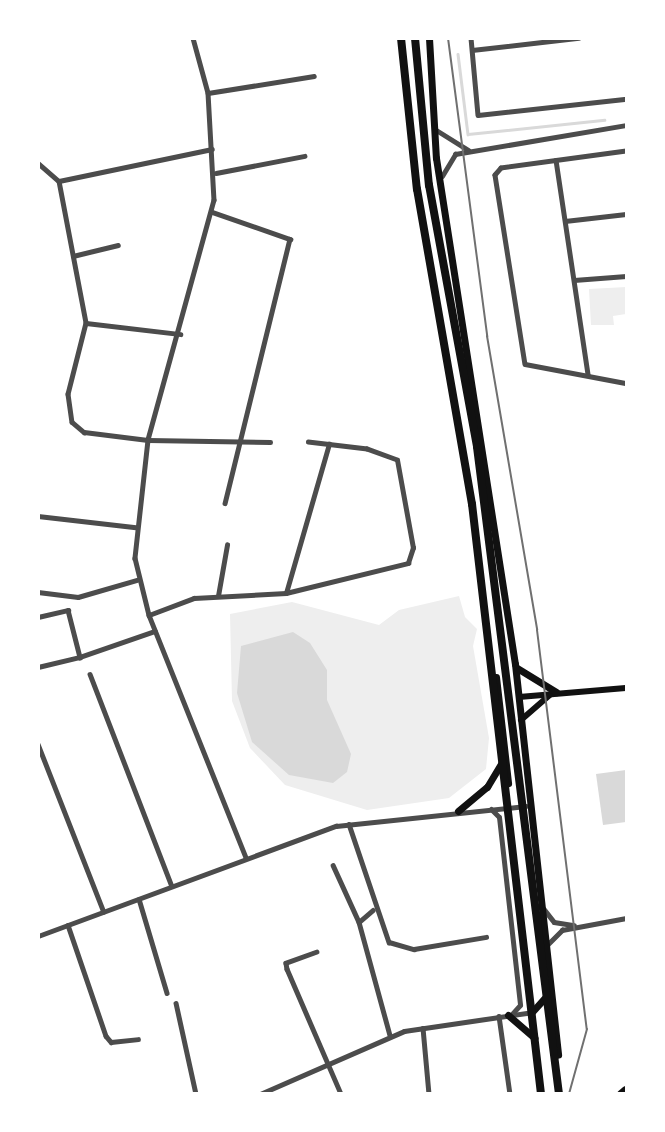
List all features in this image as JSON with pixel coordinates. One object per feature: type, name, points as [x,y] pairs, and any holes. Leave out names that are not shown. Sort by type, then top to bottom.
[{"type":"highway","points":[[415,38],[429,185],[477,447],[560,1094]]},
{"type":"highway","points":[[399,39],[417,189],[472,504],[538,1094]]},
{"type":"highway","points":[[621,1094],[626,1090]]},
{"type":"main road","points":[[429,38],[436,158],[519,697],[551,986],[560,1094]]},
{"type":"main road","points":[[399,39],[414,179],[506,753],[538,1094]]},
{"type":"main road","points":[[414,179],[436,158]]},
{"type":"main road","points":[[514,664],[527,680],[556,692]]},
{"type":"main road","points":[[501,716],[506,703],[519,697],[626,688]]},
{"type":"main road","points":[[521,720],[556,692]]},
{"type":"main road","points":[[458,811],[486,787],[506,753]]},
{"type":"main road","points":[[532,1012],[551,986]]},
{"type":"main road","points":[[506,1015],[527,1027],[535,1042]]},
{"type":"street","points":[[193,38],[208,93],[216,173],[212,212],[180,334],[148,440],[135,527],[138,580],[155,631],[246,857]]},
{"type":"street","points":[[471,38],[478,115],[626,99]]},
{"type":"street","points":[[472,50],[578,38]]},
{"type":"street","points":[[208,93],[314,76]]},
{"type":"street","points":[[432,117],[440,138],[470,150]]},
{"type":"street","points":[[442,194],[448,158],[470,150],[626,125]]},
{"type":"street","points":[[59,181],[212,149]]},
{"type":"street","points":[[626,151],[497,171],[525,364],[626,383]]},
{"type":"street","points":[[216,173],[304,156]]},
{"type":"street","points":[[556,160],[588,375]]},
{"type":"street","points":[[38,163],[59,181],[86,323],[68,394],[72,422],[84,432],[148,440],[270,442]]},
{"type":"street","points":[[212,212],[290,239],[225,503]]},
{"type":"street","points":[[565,220],[626,214]]},
{"type":"street","points":[[73,256],[118,245]]},
{"type":"street","points":[[574,281],[626,276]]},
{"type":"street","points":[[86,323],[180,334]]},
{"type":"street","points":[[149,615],[218,596],[286,593],[393,570],[412,556],[397,460],[329,444],[308,442]]},
{"type":"street","points":[[286,593],[329,444]]},
{"type":"street","points":[[38,516],[135,527]]},
{"type":"street","points":[[218,596],[227,545]]},
{"type":"street","points":[[38,592],[78,597],[138,580]]},
{"type":"street","points":[[38,617],[68,610],[80,657]]},
{"type":"street","points":[[38,667],[80,657],[155,631]]},
{"type":"street","points":[[90,674],[172,886]]},
{"type":"street","points":[[38,744],[104,912]]},
{"type":"street","points":[[38,936],[246,857],[349,824],[529,806]]},
{"type":"street","points":[[491,809],[499,817],[520,1005],[506,1015]]},
{"type":"street","points":[[349,824],[382,933],[399,948],[486,937]]},
{"type":"street","points":[[333,865],[359,922],[390,1035]]},
{"type":"street","points":[[540,898],[549,918],[577,926]]},
{"type":"street","points":[[139,899],[167,993]]},
{"type":"street","points":[[359,922],[373,910]]},
{"type":"street","points":[[546,951],[555,933],[577,926],[626,918]]},
{"type":"street","points":[[68,925],[106,1036],[111,1042],[138,1039]]},
{"type":"street","points":[[317,952],[286,962],[341,1094]]},
{"type":"street","points":[[176,1003],[196,1094]]},
{"type":"street","points":[[260,1094],[390,1035],[423,1026],[532,1012]]},
{"type":"street","points":[[506,1015],[510,1094]]},
{"type":"street","points":[[423,1026],[429,1094]]},
{"type":"shaded area","points":[[626,287],[626,314],[613,316],[614,325],[591,325],[589,289]]},
{"type":"shaded area","points":[[459,596],[465,617],[477,629],[473,646],[489,738],[486,769],[449,798],[367,810],[285,785],[250,748],[232,701],[230,614],[292,602],[379,625],[399,610]]},
{"type":"shaded area","points":[[293,632],[310,643],[327,670],[327,700],[351,754],[347,772],[333,783],[289,775],[252,742],[237,693],[241,646]]},
{"type":"shaded area","points":[[626,770],[626,822],[603,825],[596,774]]},
{"type":"waterway","points":[[458,54],[468,134],[604,120]]},
{"type":"tram line","points":[[448,38],[487,336],[537,630],[587,1029],[569,1094]]}]
